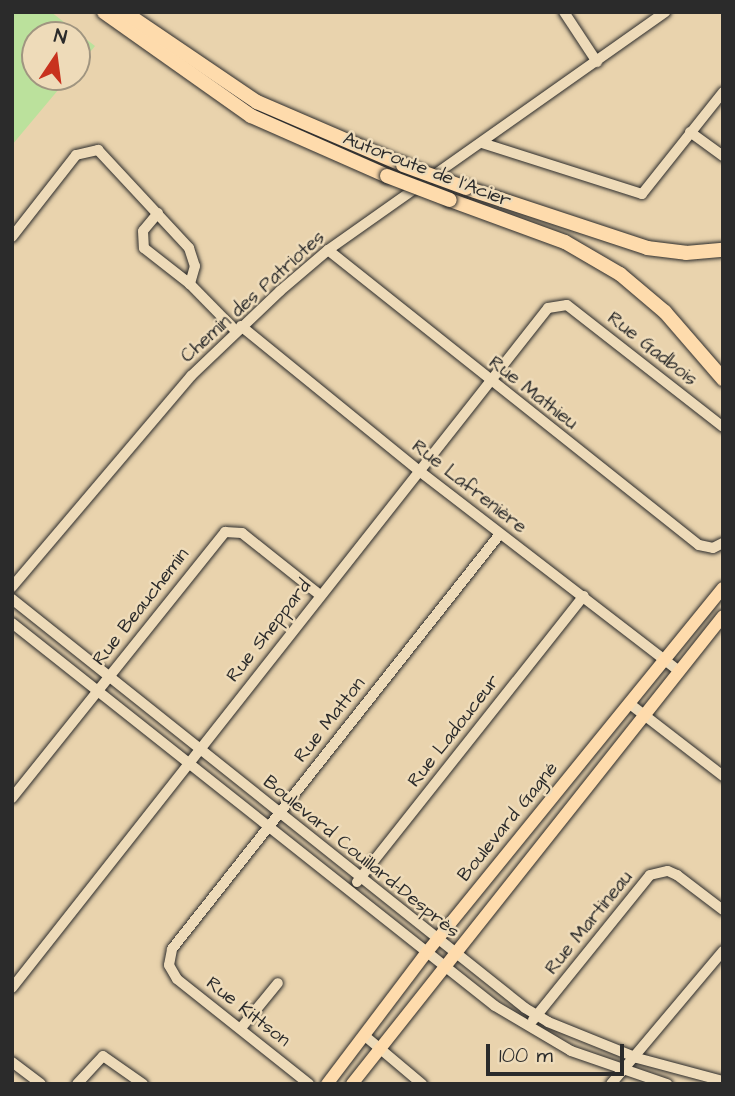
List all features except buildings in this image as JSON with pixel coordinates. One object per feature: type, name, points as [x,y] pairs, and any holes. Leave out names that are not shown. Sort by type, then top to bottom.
[{"type":"highway","name":"Autoroute de l'Acier","points":[[104,12],[277,112],[403,165],[647,248],[723,250]]},
{"type":"highway","name":"Autoroute de l'Acier","points":[[124,12],[150,40],[271,127],[387,176],[565,242],[607,265],[665,312],[723,379]]},
{"type":"main road","name":"Boulevard Gagné","points":[[327,1084],[427,952],[631,704],[723,587]]},
{"type":"main road","name":"Boulevard Gagné","points":[[352,1084],[723,616]]},
{"type":"street","points":[[564,12],[597,62]]},
{"type":"street","name":"Chemin des Patriotes","points":[[12,587],[182,386],[239,329],[328,250],[666,12]]},
{"type":"street","points":[[482,143],[642,194],[723,92]]},
{"type":"street","points":[[690,132],[723,156]]},
{"type":"street","points":[[12,237],[76,155],[90,149],[107,154],[194,256],[190,284]]},
{"type":"street","name":"Rue Lafrenière","points":[[158,213],[143,231],[144,248],[190,284],[239,329],[679,671]]},
{"type":"street","name":"Rue Mathieu","points":[[328,250],[489,381],[699,545],[713,548],[723,543]]},
{"type":"street","name":"Rue Sheppard","points":[[12,988],[489,381],[548,308],[559,303]]},
{"type":"street","name":"Rue Gadbois","points":[[559,303],[723,427]]},
{"type":"street","name":"Rue Beauchemin","points":[[12,798],[225,531],[242,533],[320,595]]},
{"type":"street","name":"Rue Matton","points":[[169,965],[172,949],[500,534]]},
{"type":"street","name":"Rue Ladouceur","points":[[351,889],[584,596]]},
{"type":"street","name":"Boulevard Couillard-Desprès","points":[[12,599],[437,940],[537,1015],[637,1058],[723,1081]]},
{"type":"street","name":"Boulevard Couillard-Desprès","points":[[12,623],[187,763],[351,889],[444,966],[527,1028],[622,1071],[667,1084]]},
{"type":"street","points":[[631,704],[723,776]]},
{"type":"street","name":"Rue Martineau","points":[[527,1028],[650,875],[668,871],[677,875],[723,910]]},
{"type":"street","points":[[611,1084],[637,1058],[723,951]]},
{"type":"street","name":"Rue Kittson","points":[[169,965],[177,979],[309,1084]]},
{"type":"street","points":[[241,1028],[278,983]]},
{"type":"street","points":[[365,1036],[422,1084]]},
{"type":"street","points":[[77,1084],[103,1056],[143,1084]]},
{"type":"street","points":[[12,1062],[41,1084]]},
{"type":"green space","points":[[12,12],[51,12],[63,21],[21,21],[21,91],[57,91],[12,145]]}]
